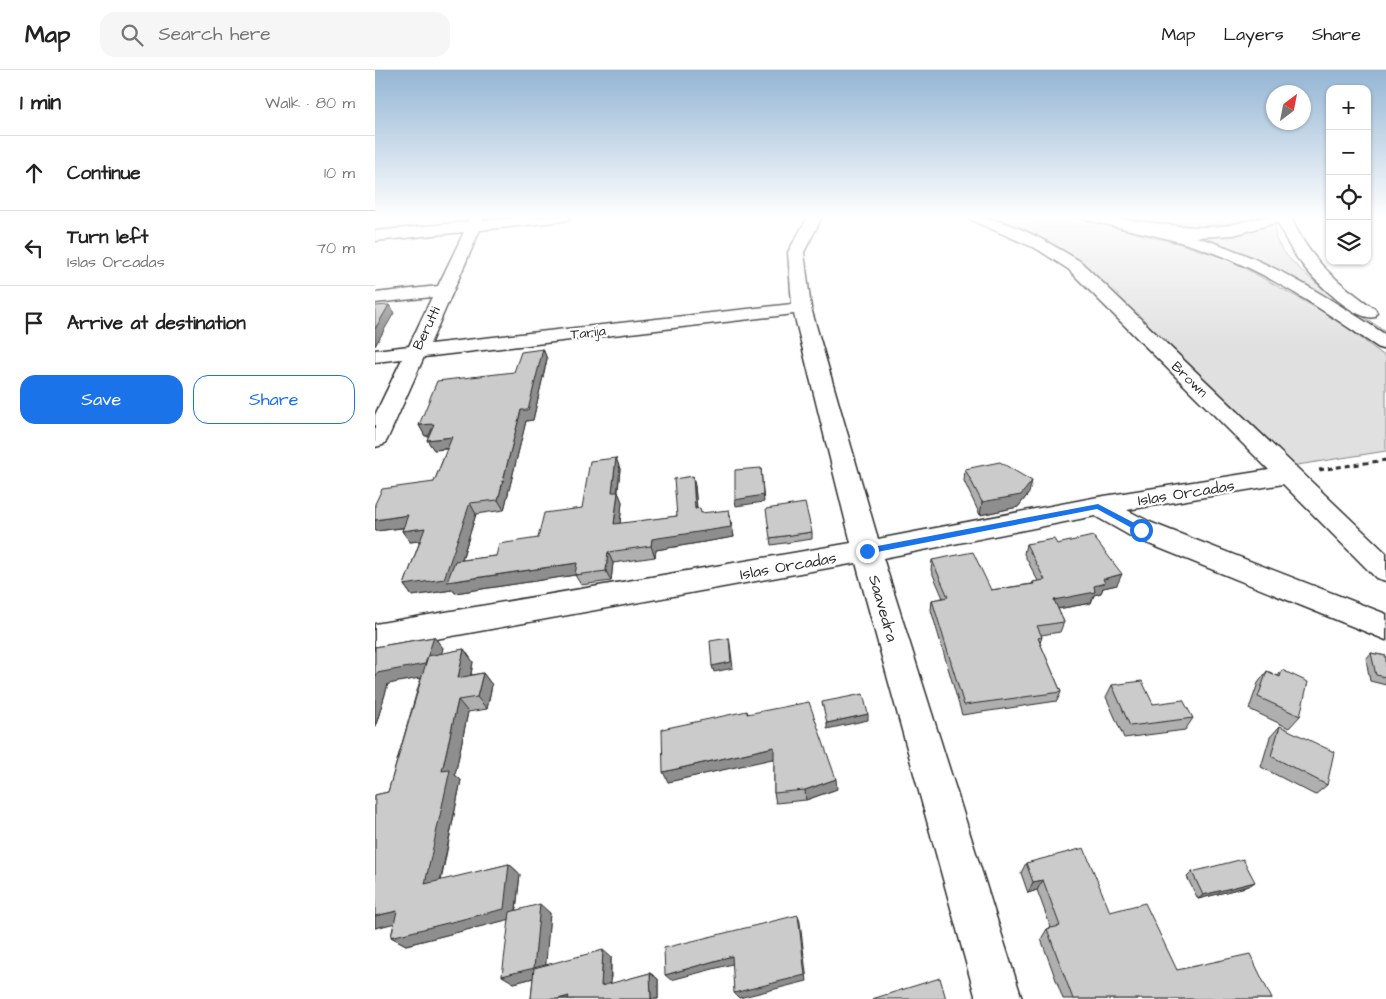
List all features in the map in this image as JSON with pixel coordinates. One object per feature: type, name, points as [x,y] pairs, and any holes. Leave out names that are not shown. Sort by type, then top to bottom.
[{"type":"street","name":"Berutti","points":[[375,440],[457,260]]},
{"type":"street","name":"Saavedra","points":[[797,260],[802,308],[867,551],[999,999]]},
{"type":"street","name":"Brown","points":[[1067,260],[1075,265],[1386,570]]},
{"type":"street","points":[[1245,260],[1339,313],[1386,344]]},
{"type":"street","points":[[1307,260],[1346,296],[1386,325]]},
{"type":"street","points":[[375,298],[443,292]]},
{"type":"street","name":"Tarija","points":[[375,356],[802,308]]},
{"type":"street","name":"Islas Orcadas","points":[[375,638],[867,551],[1098,506],[1289,475]]},
{"type":"street","points":[[1098,506],[1141,530],[1386,627]]},
{"type":"path","points":[[1289,475],[1386,460]]},
{"type":"shaded area","points":[[1076,260],[1231,260],[1333,317],[1386,357],[1386,451],[1291,466],[1155,331],[1086,267]]},
{"type":"shaded area","points":[[1236,260],[1292,260],[1325,290],[1386,332],[1386,338]]},
{"type":"building","points":[[389,305],[375,329],[375,306]]},
{"type":"building","points":[[543,349],[528,410],[521,410],[498,500],[470,503],[444,579],[404,585],[425,528],[402,531],[408,515],[375,520],[375,504],[382,489],[434,482],[452,437],[427,440],[434,424],[419,425],[437,381],[514,372],[521,352]]},
{"type":"building","points":[[616,458],[612,492],[618,492],[614,524],[677,516],[674,479],[693,476],[695,509],[700,508],[701,513],[729,510],[731,527],[652,539],[651,546],[608,552],[606,571],[575,575],[577,563],[447,582],[455,561],[496,556],[499,544],[538,538],[544,513],[582,508],[590,461]]},
{"type":"building","points":[[1000,462],[1032,481],[1021,495],[982,502],[965,469]]},
{"type":"building","points":[[761,468],[763,495],[735,500],[735,470]]},
{"type":"building","points":[[805,503],[812,532],[770,538],[766,509]]},
{"type":"building","points":[[1093,536],[1122,574],[1103,579],[1105,583],[1094,586],[1095,592],[1054,600],[1064,622],[1037,626],[1042,637],[1038,638],[1061,692],[964,705],[932,600],[948,597],[932,560],[973,552],[991,590],[1034,584],[1033,582],[1045,580],[1026,544],[1054,539],[1057,544]]},
{"type":"building","points":[[434,637],[425,664],[377,673],[375,679],[375,647]]},
{"type":"building","points":[[729,638],[731,662],[712,666],[710,641]]},
{"type":"building","points":[[464,649],[458,678],[483,673],[477,697],[458,700],[442,771],[450,770],[425,884],[509,864],[504,909],[391,937],[397,911],[375,916],[375,795],[388,792],[428,656]]},
{"type":"building","points":[[1371,653],[1386,656],[1386,677],[1376,675]]},
{"type":"building","points":[[1282,670],[1308,682],[1300,716],[1258,697],[1267,671],[1280,677]]},
{"type":"building","points":[[1142,681],[1153,704],[1183,700],[1193,718],[1130,726],[1112,685]]},
{"type":"building","points":[[863,694],[868,714],[827,723],[822,702]]},
{"type":"building","points":[[809,702],[836,779],[805,790],[774,793],[774,747],[663,772],[662,729],[747,711],[747,714]]},
{"type":"building","points":[[1280,726],[1334,752],[1327,785],[1271,756]]},
{"type":"building","points":[[1084,848],[1110,912],[1145,903],[1177,970],[1250,954],[1272,999],[1073,999],[1047,929],[1060,926],[1043,880],[1033,882],[1026,863]]},
{"type":"building","points":[[1243,859],[1255,882],[1203,895],[1192,872]]},
{"type":"building","points":[[540,904],[534,968],[502,976],[510,912]]},
{"type":"building","points":[[798,915],[805,975],[734,993],[732,956],[665,975],[664,948]]},
{"type":"building","points":[[603,950],[601,986],[650,973],[651,999],[568,999],[569,996],[558,999],[531,999],[534,968]]},
{"type":"building","points":[[940,978],[946,999],[872,999]]},
{"type":"route","points":[[867,551],[1098,506],[1141,530]]}]
